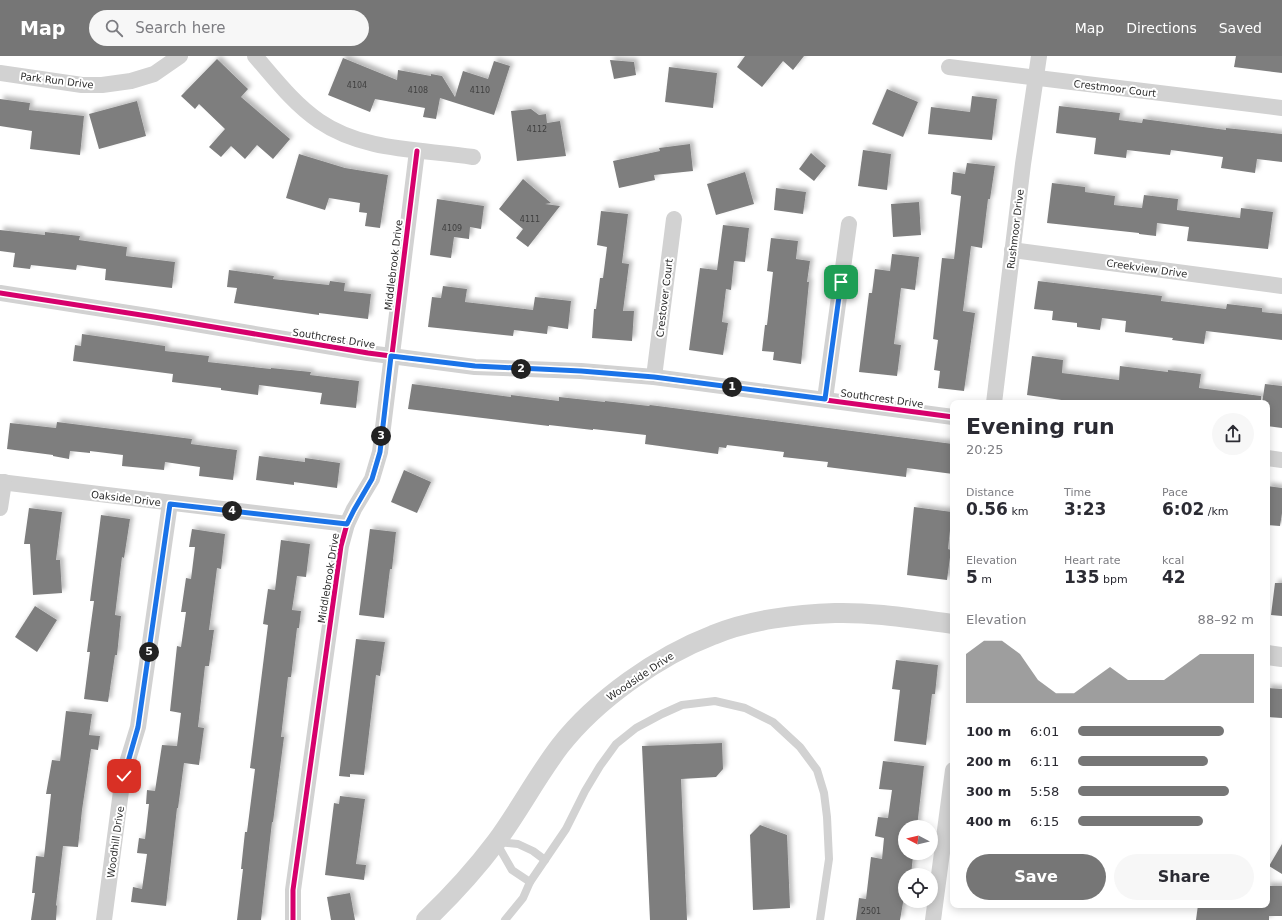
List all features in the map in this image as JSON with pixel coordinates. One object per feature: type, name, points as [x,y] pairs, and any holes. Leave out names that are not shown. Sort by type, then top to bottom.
[{"type":"street","name":"Park Run Drive","points":[[0,73],[82,85],[102,85],[131,81],[154,74],[180,56]]},
{"type":"street","points":[[255,56],[281,86],[305,109],[333,130],[366,143],[417,151],[473,157]]},
{"type":"street","name":"Rushmoor Drive","points":[[994,400],[1023,164],[1039,56]]},
{"type":"street","name":"Crestmoor Court","points":[[949,67],[1282,108]]},
{"type":"street","name":"Middlebrook Drive","points":[[293,920],[293,890],[295,874],[341,546],[347,524],[372,479],[380,452],[417,151]]},
{"type":"street","name":"Crestover Court","points":[[654,377],[674,219]]},
{"type":"street","points":[[825,399],[849,224]]},
{"type":"street","name":"Creekview Drive","points":[[1012,250],[1282,286]]},
{"type":"street","name":"Southcrest Drive","points":[[0,293],[154,316],[391,356],[475,366],[581,371],[654,377],[950,417]]},
{"type":"street","points":[[1270,458],[1282,460]]},
{"type":"street","points":[[0,508],[2,482]]},
{"type":"street","name":"Oakside Drive","points":[[2,482],[170,504],[347,524]]},
{"type":"street","name":"Woodhill Drive","points":[[104,920],[124,776],[138,727],[170,504]]},
{"type":"street","name":"Woodside Drive","points":[[426,920],[448,899],[496,842],[544,768],[577,726],[600,704],[638,675],[678,651],[713,634],[748,624],[787,616],[835,613],[876,614],[950,624]]},
{"type":"street","points":[[1270,656],[1282,657]]},
{"type":"street","points":[[934,913],[950,813]]},
{"type":"lane","points":[[505,920],[523,898],[530,882],[566,829],[585,790],[616,744],[636,728],[682,705],[715,701],[745,708],[772,722],[800,747],[817,770],[824,792],[829,860],[820,920]]},
{"type":"lane","points":[[496,842],[518,844],[533,851],[546,860]]},
{"type":"lane","points":[[496,842],[512,870],[530,882]]},
{"type":"building","points":[[745,56],[804,56],[793,70],[783,61],[762,87],[737,67]]},
{"type":"building","points":[[1236,56],[1282,56],[1282,73],[1234,67]]},
{"type":"building","points":[[343,58],[397,80],[398,70],[431,76],[431,74],[442,76],[455,97],[463,71],[488,79],[494,61],[510,66],[494,115],[440,98],[436,119],[423,117],[425,108],[375,99],[370,112],[328,95]]},
{"type":"building","points":[[217,59],[248,89],[241,97],[290,139],[273,159],[257,145],[245,159],[231,146],[221,157],[209,147],[225,129],[199,104],[195,109],[181,96]]},
{"type":"building","points":[[610,60],[634,62],[636,75],[614,79]]},
{"type":"building","points":[[669,67],[717,73],[713,108],[665,102]]},
{"type":"building","points":[[887,89],[918,102],[903,137],[872,124]]},
{"type":"building","points":[[972,96],[997,99],[992,140],[928,134],[931,107],[970,112]]},
{"type":"building","points":[[0,99],[30,103],[29,110],[84,116],[80,155],[30,149],[32,131],[0,126]]},
{"type":"building","points":[[137,101],[146,136],[99,149],[89,114]]},
{"type":"building","points":[[1059,106],[1120,113],[1119,120],[1142,123],[1143,119],[1226,130],[1226,128],[1282,134],[1282,162],[1257,159],[1255,173],[1221,168],[1223,157],[1171,150],[1170,155],[1127,150],[1126,158],[1094,154],[1096,138],[1056,133]]},
{"type":"building","points":[[531,109],[539,115],[546,114],[547,123],[560,121],[566,156],[517,161],[511,111]]},
{"type":"building","points":[[690,144],[693,171],[654,175],[655,180],[619,188],[613,161],[660,151],[659,148]]},
{"type":"building","points":[[863,150],[891,154],[887,190],[858,186]]},
{"type":"building","points":[[811,153],[826,166],[814,181],[799,169]]},
{"type":"building","points":[[299,154],[345,168],[388,175],[380,228],[365,226],[367,213],[359,212],[360,203],[329,198],[325,210],[286,198]]},
{"type":"building","points":[[967,163],[995,166],[990,199],[988,199],[982,248],[971,246],[963,311],[975,313],[964,391],[938,388],[940,371],[934,370],[938,340],[933,339],[942,258],[954,259],[961,196],[951,194],[953,172],[965,174]]},
{"type":"building","points":[[745,172],[754,204],[716,215],[707,184]]},
{"type":"building","points":[[523,179],[551,203],[545,204],[560,206],[528,247],[516,238],[523,229],[499,209]]},
{"type":"building","points":[[1052,183],[1085,187],[1085,192],[1115,196],[1114,205],[1142,208],[1144,195],[1178,199],[1177,210],[1240,218],[1241,208],[1273,212],[1268,249],[1187,241],[1189,227],[1157,223],[1156,236],[1047,223]]},
{"type":"building","points":[[776,188],[806,192],[803,214],[774,210]]},
{"type":"building","points":[[437,199],[484,206],[481,229],[470,227],[469,239],[454,237],[451,258],[430,255]]},
{"type":"building","points":[[919,202],[921,235],[893,237],[891,204]]},
{"type":"building","points":[[601,211],[628,214],[622,263],[629,264],[623,311],[634,311],[632,341],[592,338],[594,309],[596,309],[600,278],[603,278],[607,247],[597,245]]},
{"type":"building","points":[[723,225],[749,228],[745,262],[734,261],[731,290],[726,289],[722,322],[728,323],[723,355],[689,350],[700,268],[717,270]]},
{"type":"building","points":[[0,230],[45,235],[45,232],[80,236],[79,240],[127,247],[126,256],[175,262],[172,288],[105,280],[106,269],[77,265],[76,270],[31,265],[30,269],[13,267],[15,253],[0,251]]},
{"type":"building","points":[[771,238],[798,241],[796,259],[810,261],[801,364],[773,360],[774,352],[762,351],[765,325],[767,325],[773,272],[767,271]]},
{"type":"building","points":[[892,254],[919,257],[915,290],[901,288],[894,344],[901,345],[897,376],[859,372],[869,293],[872,293],[875,269],[890,271]]},
{"type":"building","points":[[229,270],[274,276],[273,279],[329,285],[330,281],[345,283],[344,291],[371,294],[368,319],[319,313],[319,315],[234,303],[237,288],[227,287]]},
{"type":"building","points":[[1038,281],[1162,296],[1161,301],[1226,309],[1227,304],[1262,308],[1262,312],[1282,314],[1282,340],[1206,331],[1204,344],[1172,340],[1173,338],[1125,332],[1126,321],[1102,318],[1100,330],[1077,327],[1077,323],[1052,320],[1053,311],[1034,309]]},
{"type":"building","points":[[443,286],[467,289],[465,302],[533,310],[535,297],[571,301],[568,329],[548,326],[547,334],[514,330],[513,336],[428,327],[432,297],[441,298]]},
{"type":"building","points":[[82,334],[165,346],[165,351],[209,356],[208,362],[311,372],[310,375],[359,381],[356,408],[320,404],[322,393],[259,385],[258,395],[221,390],[221,388],[172,382],[173,374],[73,361],[75,345],[81,346]]},
{"type":"building","points":[[1032,356],[1063,360],[1062,373],[1119,380],[1120,366],[1168,372],[1168,370],[1201,374],[1199,388],[1261,396],[1261,400],[1061,400],[1027,395]]},
{"type":"building","points":[[412,384],[511,397],[511,395],[559,401],[559,397],[650,405],[950,444],[950,474],[907,468],[906,477],[827,467],[828,462],[783,457],[784,452],[727,445],[726,448],[719,447],[718,454],[645,444],[646,435],[549,426],[408,409]]},
{"type":"building","points":[[1265,384],[1282,386],[1282,428],[1270,426],[1270,400],[1262,400]]},
{"type":"building","points":[[57,422],[192,439],[191,444],[237,450],[233,480],[199,476],[200,467],[165,462],[164,470],[122,466],[123,455],[90,451],[90,453],[70,451],[69,459],[53,455],[7,449],[10,423],[56,428]]},
{"type":"building","points":[[259,456],[305,462],[305,458],[340,463],[337,488],[294,482],[294,485],[256,480]]},
{"type":"building","points":[[404,470],[431,482],[417,513],[391,502]]},
{"type":"building","points":[[1270,486],[1282,488],[1282,513],[1280,526],[1270,525]]},
{"type":"building","points":[[914,507],[950,512],[948,549],[950,550],[950,558],[947,580],[907,575]]},
{"type":"building","points":[[29,508],[62,512],[56,560],[60,560],[62,593],[33,595],[30,544],[24,544]]},
{"type":"building","points":[[101,515],[130,519],[124,558],[122,557],[115,615],[121,616],[117,655],[115,655],[108,702],[84,699],[90,652],[87,652],[94,601],[90,601]]},
{"type":"building","points":[[192,529],[225,534],[221,569],[217,568],[209,630],[214,630],[209,666],[205,666],[198,727],[204,728],[199,765],[184,763],[177,808],[166,906],[131,902],[133,887],[142,889],[147,854],[137,853],[139,838],[145,839],[149,804],[146,804],[147,790],[155,791],[162,745],[177,746],[181,713],[170,711],[177,646],[181,647],[186,612],[181,612],[186,578],[191,579],[195,547],[189,547]]},
{"type":"building","points":[[370,529],[396,532],[384,618],[359,615]]},
{"type":"building","points":[[281,540],[310,544],[306,577],[297,576],[292,610],[301,611],[299,628],[297,628],[291,677],[288,677],[281,737],[284,737],[272,822],[261,920],[237,920],[243,869],[241,869],[245,832],[247,832],[255,769],[250,768],[268,625],[263,624],[268,589],[275,590]]},
{"type":"building","points":[[1275,583],[1282,583],[1282,616],[1271,615]]},
{"type":"building","points":[[35,606],[57,620],[37,652],[15,637]]},
{"type":"building","points":[[356,639],[385,642],[380,676],[376,675],[364,775],[350,774],[350,777],[339,776]]},
{"type":"building","points":[[896,660],[938,665],[935,694],[932,694],[926,745],[894,741],[900,690],[892,689]]},
{"type":"building","points":[[1270,688],[1282,689],[1282,718],[1270,717]]},
{"type":"building","points":[[66,711],[92,714],[89,735],[100,736],[98,750],[91,749],[78,847],[63,846],[56,905],[56,920],[31,920],[35,893],[32,893],[36,856],[44,857],[51,794],[46,794],[52,760],[60,761]]},
{"type":"building","points":[[722,743],[723,769],[716,777],[681,779],[687,920],[650,920],[642,746]]},
{"type":"building","points":[[883,761],[924,766],[918,820],[898,820],[898,860],[913,860],[912,868],[898,868],[898,908],[902,908],[900,920],[856,920],[859,898],[866,899],[871,857],[882,859],[884,838],[875,836],[878,817],[888,818],[892,790],[879,789]]},
{"type":"building","points":[[340,796],[365,799],[356,864],[366,865],[364,880],[325,875],[334,803],[339,804]]},
{"type":"building","points":[[760,825],[787,835],[790,908],[753,910],[750,835]]},
{"type":"building","points":[[1282,844],[1282,874],[1270,867]]},
{"type":"building","points":[[1270,886],[1282,886],[1282,916],[1269,916],[1269,920],[1196,920],[1198,908],[1270,908]]},
{"type":"building","points":[[350,893],[355,920],[331,920],[327,897]]},
{"type":"cycle path","points":[[293,920],[293,890],[341,546],[347,524],[372,479],[380,452],[417,151]]},
{"type":"cycle path","points":[[0,293],[368,353],[475,367],[581,371],[654,377],[950,417]]},
{"type":"route","points":[[124,776],[138,727],[170,504],[347,524],[372,479],[380,452],[391,356],[510,369],[581,371],[654,377],[825,399],[841,282]]}]
